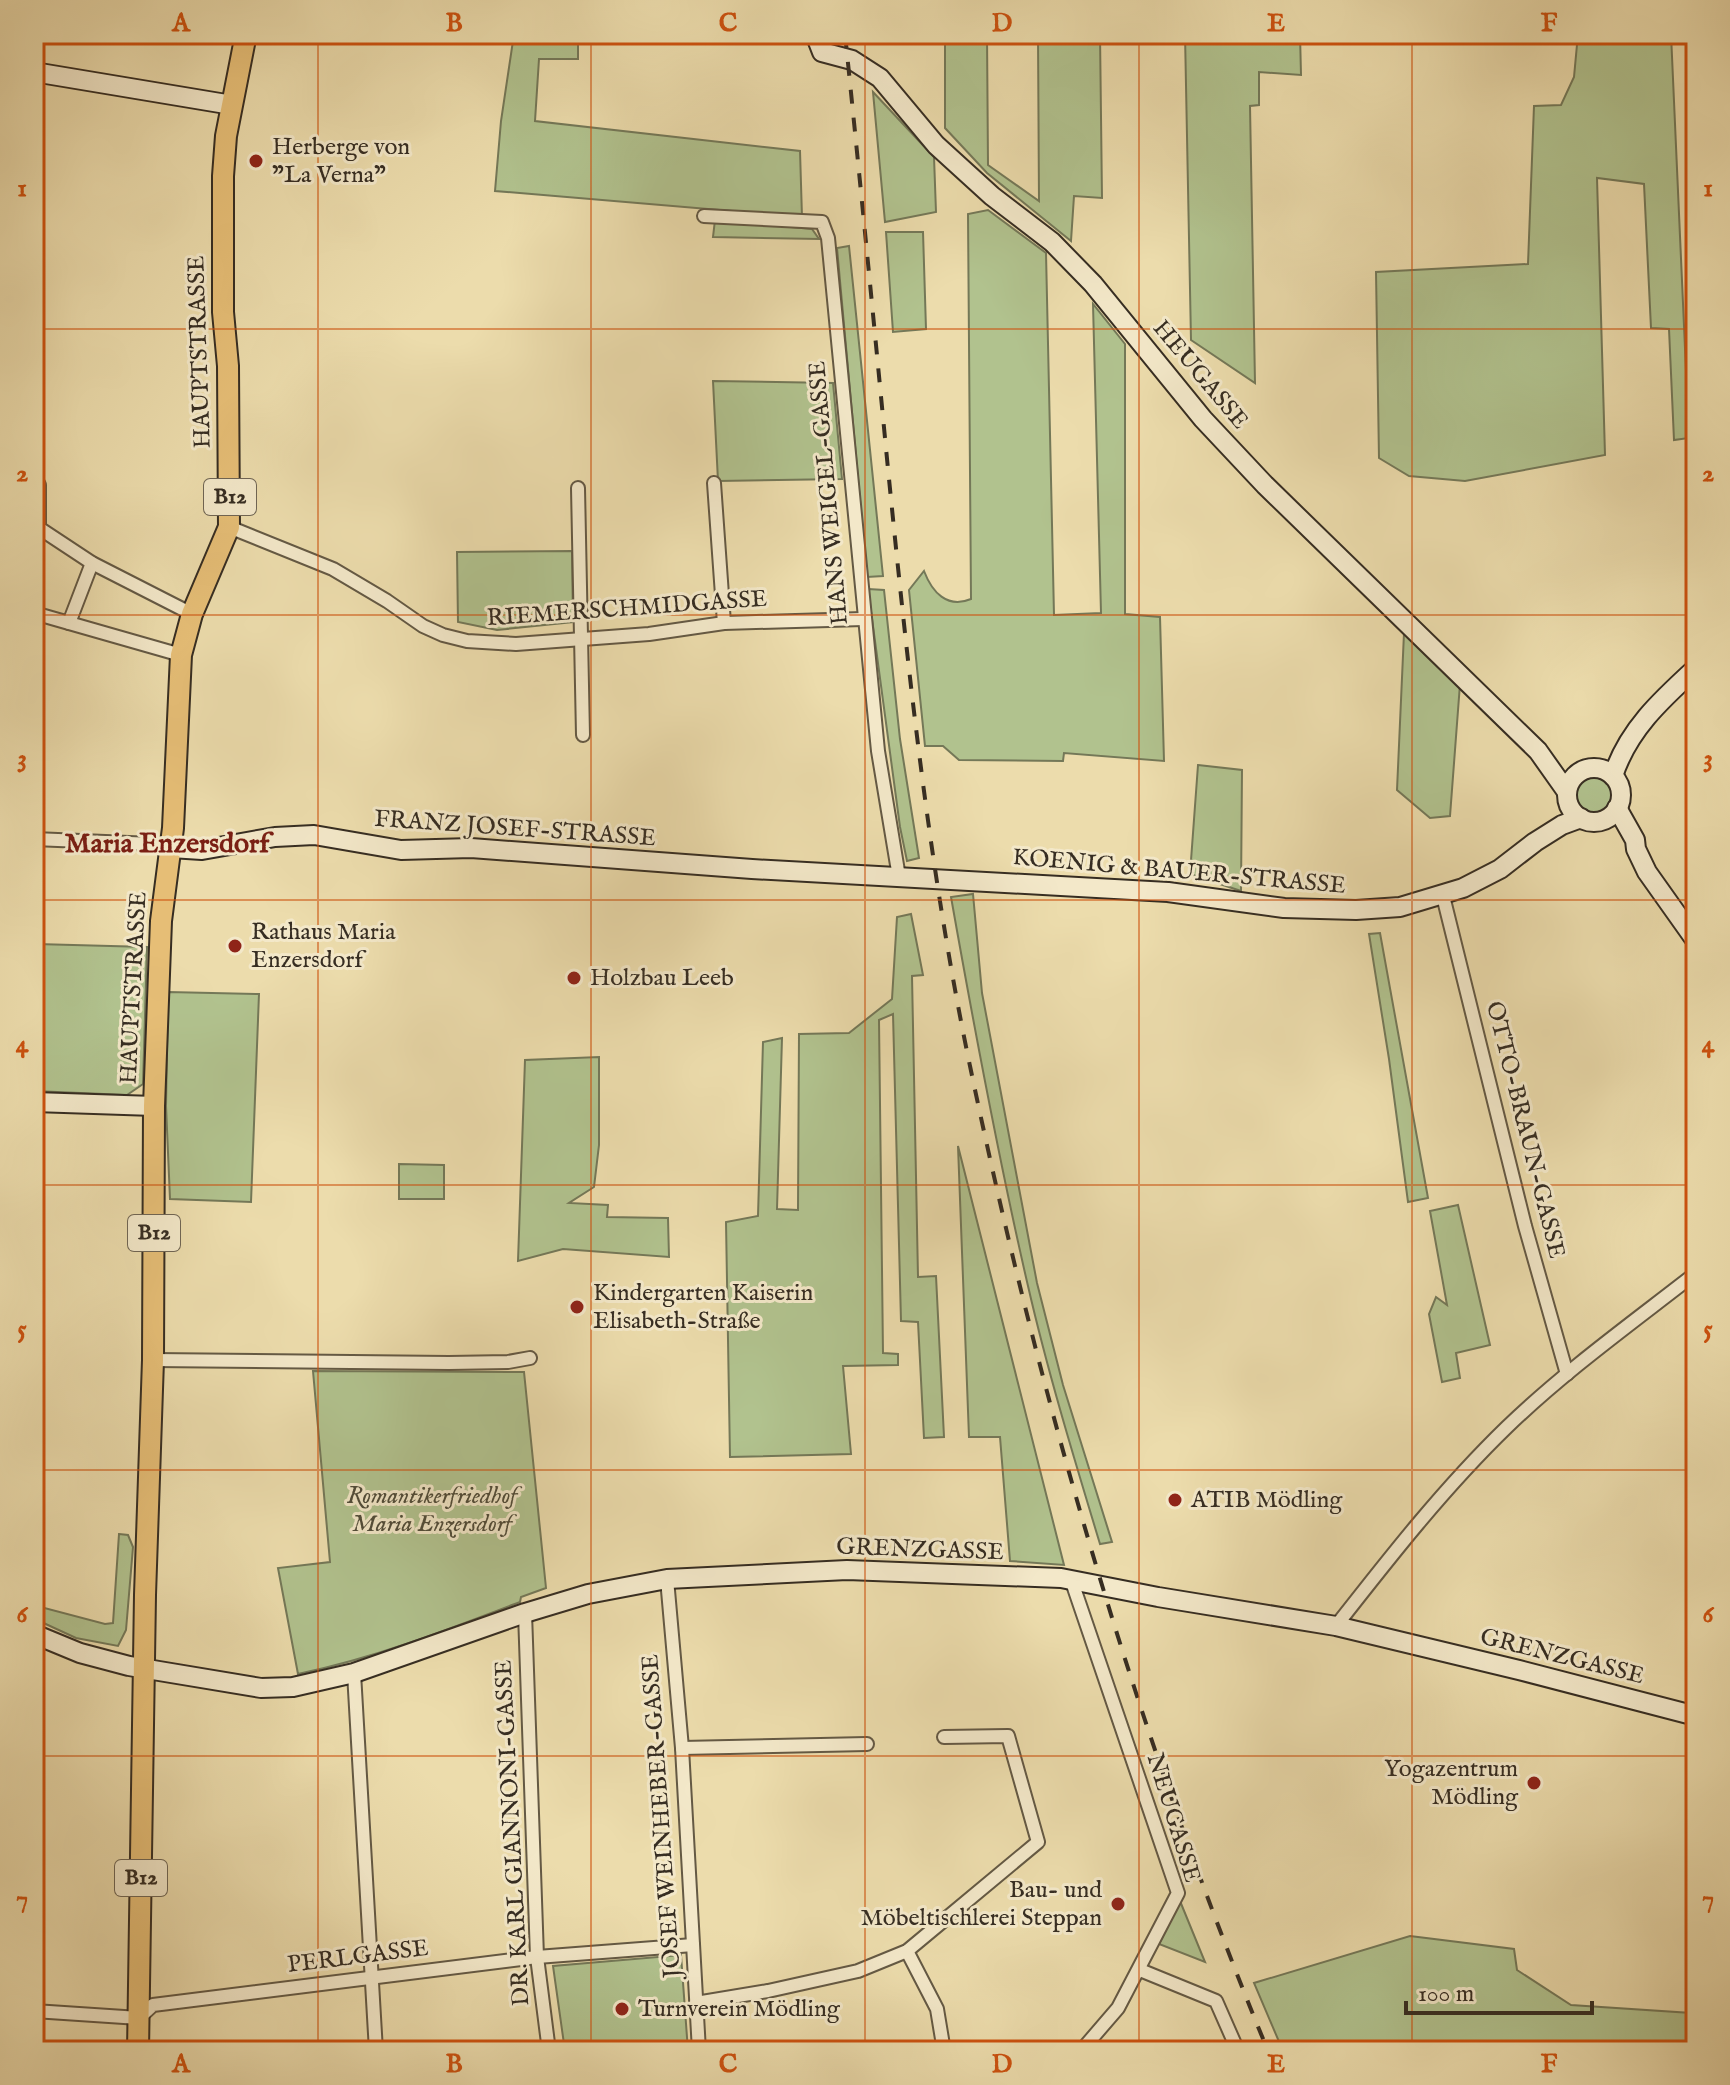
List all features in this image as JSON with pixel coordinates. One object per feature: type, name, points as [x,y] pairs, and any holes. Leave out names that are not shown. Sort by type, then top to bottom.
[{"type":"main road","name":"HAUPTSTRASSE","points":[[144,1669],[153,1360],[154,1106],[161,921],[171,848],[181,655],[192,614],[229,527],[228,366],[223,312],[222,218],[226,136],[246,34]]},
{"type":"main road","name":"B12","points":[[138,2051],[144,1669]]},
{"type":"street","name":"HEUGASSE","points":[[815,34],[822,52],[852,60],[880,78],[936,145],[992,196],[1052,242],[1093,284],[1203,419],[1265,485],[1547,761],[1567,796]]},
{"type":"street","points":[[34,72],[232,105]]},
{"type":"street","name":"HANS WEIGEL-GASSE","points":[[704,216],[822,222],[825,231],[878,751],[899,877]]},
{"type":"street","points":[[34,475],[39,485],[39,528],[34,556]]},
{"type":"street","points":[[714,483],[724,623]]},
{"type":"street","points":[[578,488],[583,735]]},
{"type":"street","name":"RIEMERSCHMIDGASSE","points":[[229,527],[333,569],[423,626],[467,641],[516,644],[649,634],[724,623],[863,619]]},
{"type":"street","points":[[39,528],[92,563],[192,614]]},
{"type":"street","points":[[69,623],[92,563]]},
{"type":"street","points":[[34,613],[181,655]]},
{"type":"street","points":[[1613,776],[1629,738],[1696,668]]},
{"type":"street","points":[[1585,771],[1606,771],[1613,776],[1621,791],[1611,814],[1592,822],[1572,810],[1567,796],[1570,781],[1629,738]]},
{"type":"street","name":"HEUGASSE","points":[[1547,761],[1585,771]]},
{"type":"street","name":"KOENIG & BAUER-STRASSE","points":[[1535,842],[1541,830],[1557,815],[1567,796]]},
{"type":"street","points":[[1611,814],[1635,840],[1647,872],[1696,941]]},
{"type":"street","name":"KOENIG & BAUER-STRASSE","points":[[899,877],[1168,892],[1319,910],[1400,907],[1443,896],[1500,869],[1535,842],[1562,825],[1581,818]]},
{"type":"street","name":"FRANZ JOSEF-STRASSE","points":[[34,839],[153,844],[202,850],[275,837],[314,835],[401,850],[471,848],[899,877]]},
{"type":"street","name":"OTTO-BRAUN-GASSE","points":[[1443,896],[1525,1226],[1567,1374]]},
{"type":"street","points":[[34,1102],[154,1106]]},
{"type":"street","points":[[1336,1626],[1412,1530],[1508,1426],[1567,1374],[1696,1273]]},
{"type":"street","points":[[153,1360],[449,1363],[508,1362],[530,1358]]},
{"type":"street","name":"GRENZGASSE","points":[[34,1634],[80,1653],[144,1669],[261,1688],[293,1687],[354,1673],[588,1594],[667,1579],[847,1570],[1071,1579],[1158,1597],[1336,1626],[1696,1716]]},
{"type":"street","name":"JOSEF WEINHEBER-GASSE","points":[[667,1579],[682,1748],[699,2051]]},
{"type":"street","name":"NEUGASSE","points":[[1071,1579],[1178,1893],[1118,2008],[1081,2051]]},
{"type":"street","name":"DR. KARL GIANNONI-GASSE","points":[[525,1613],[537,1957],[549,2051]]},
{"type":"street","points":[[354,1673],[376,2051]]},
{"type":"street","points":[[696,2003],[858,1971],[907,1951],[1038,1842],[1008,1736],[944,1737]]},
{"type":"street","points":[[682,1748],[867,1744]]},
{"type":"street","name":"PERLGASSE","points":[[34,2011],[139,2018],[153,2005],[537,1957],[693,1945]]},
{"type":"street","points":[[907,1951],[937,2009],[944,2051]]},
{"type":"street","points":[[1140,1970],[1216,2001],[1238,2051]]},
{"type":"green space","points":[[514,34],[569,34],[578,40],[578,59],[539,59],[535,121],[800,151],[802,217],[495,191],[501,121]]},
{"type":"green space","points":[[945,34],[987,34],[988,165],[1039,201],[1038,34],[1100,34],[1102,198],[1074,196],[1071,241],[987,173],[945,128]]},
{"type":"green space","points":[[1185,34],[1300,34],[1301,75],[1259,72],[1259,105],[1250,106],[1255,383],[1191,340]]},
{"type":"green space","points":[[1578,34],[1671,34],[1689,438],[1674,440],[1669,329],[1651,328],[1644,184],[1597,178],[1605,455],[1465,481],[1409,476],[1379,458],[1376,272],[1528,264],[1534,106],[1561,105],[1574,77]]},
{"type":"green space","points":[[873,92],[934,157],[936,212],[885,222]]},
{"type":"green space","points":[[988,210],[1046,253],[1054,615],[1101,613],[1093,304],[1125,344],[1125,614],[1160,617],[1164,761],[1064,753],[1063,761],[959,760],[943,746],[925,746],[909,590],[924,571],[931,586],[942,597],[955,602],[971,599],[968,214]]},
{"type":"green space","points":[[715,220],[812,229],[819,239],[713,237]]},
{"type":"green space","points":[[886,232],[923,232],[926,329],[893,332]]},
{"type":"green space","points":[[849,246],[883,576],[867,577],[837,248]]},
{"type":"green space","points":[[713,381],[833,383],[842,479],[718,481]]},
{"type":"green space","points":[[572,551],[573,622],[497,630],[458,622],[457,552]]},
{"type":"green space","points":[[868,589],[884,590],[900,739],[919,858],[907,861],[900,827]]},
{"type":"green space","points":[[1404,633],[1460,684],[1450,816],[1430,818],[1397,790]]},
{"type":"green space","points":[[1198,765],[1242,770],[1241,891],[1190,874]]},
{"type":"green space","points":[[1593,776],[1607,781],[1612,795],[1607,809],[1593,814],[1579,809],[1574,795],[1579,781]]},
{"type":"green space","points":[[973,894],[982,993],[1037,1283],[1063,1385],[1112,1542],[1100,1544],[1036,1319],[1007,1189],[951,897]]},
{"type":"green space","points":[[911,914],[923,975],[912,976],[918,1277],[936,1276],[944,1437],[924,1438],[918,1322],[901,1321],[893,1014],[879,1020],[883,1353],[898,1354],[898,1365],[843,1366],[851,1454],[730,1457],[726,1222],[758,1216],[763,1042],[782,1038],[777,1209],[798,1210],[799,1034],[849,1033],[892,999],[897,917]]},
{"type":"green space","points":[[1380,933],[1428,1198],[1408,1202],[1369,934]]},
{"type":"green space","points":[[36,944],[147,947],[143,1084],[127,1095],[34,1091]]},
{"type":"green space","points":[[168,992],[259,994],[251,1202],[170,1199],[166,1106]]},
{"type":"green space","points":[[599,1057],[599,1145],[594,1187],[569,1203],[608,1205],[607,1217],[668,1218],[669,1257],[563,1249],[518,1261],[525,1060]]},
{"type":"green space","points":[[958,1146],[1064,1565],[1010,1561],[1000,1437],[969,1437]]},
{"type":"green space","points":[[399,1164],[444,1165],[444,1199],[399,1199]]},
{"type":"green space","points":[[1458,1205],[1490,1345],[1456,1353],[1460,1378],[1442,1382],[1429,1314],[1436,1297],[1447,1305],[1430,1211]]},
{"type":"green space","name":"Romantikerfriedhof Maria Enzersdorf","points":[[313,1371],[524,1372],[546,1588],[521,1597],[520,1602],[410,1642],[298,1674],[278,1568],[330,1562]]},
{"type":"green space","points":[[119,1534],[128,1535],[133,1547],[126,1630],[118,1646],[76,1638],[37,1620],[37,1606],[105,1624],[113,1623]]},
{"type":"green space","points":[[1180,1901],[1205,1962],[1159,1944]]},
{"type":"green space","points":[[1410,1936],[1514,1949],[1517,1970],[1571,2005],[1691,2013],[1688,2051],[1283,2051],[1254,1983]]},
{"type":"green space","name":"Turnverein Mödling","points":[[681,1955],[688,2051],[565,2051],[553,1966]]},
{"type":"railway","points":[[845,34],[912,694],[931,844],[970,1066],[1028,1317],[1096,1566],[1176,1811],[1268,2051]]},
{"type":"place","name":"Herberge von \"La Verna\"","points":[[256,161]]},
{"type":"place","name":"Rathaus Maria Enzersdorf","points":[[235,946]]},
{"type":"place","name":"Holzbau Leeb","points":[[574,978]]},
{"type":"place","name":"Kindergarten Kaiserin Elisabeth-Straße","points":[[577,1307]]},
{"type":"place","name":"ATIB Mödling","points":[[1175,1500]]},
{"type":"place","name":"Yogazentrum Mödling","points":[[1534,1783]]},
{"type":"place","name":"Bau- und Möbeltischlerei Steppan","points":[[1118,1904]]},
{"type":"place","name":"Turnverein Mödling","points":[[622,2009]]},
{"type":"district","name":"Maria Enzersdorf","points":[[167,844]]}]
